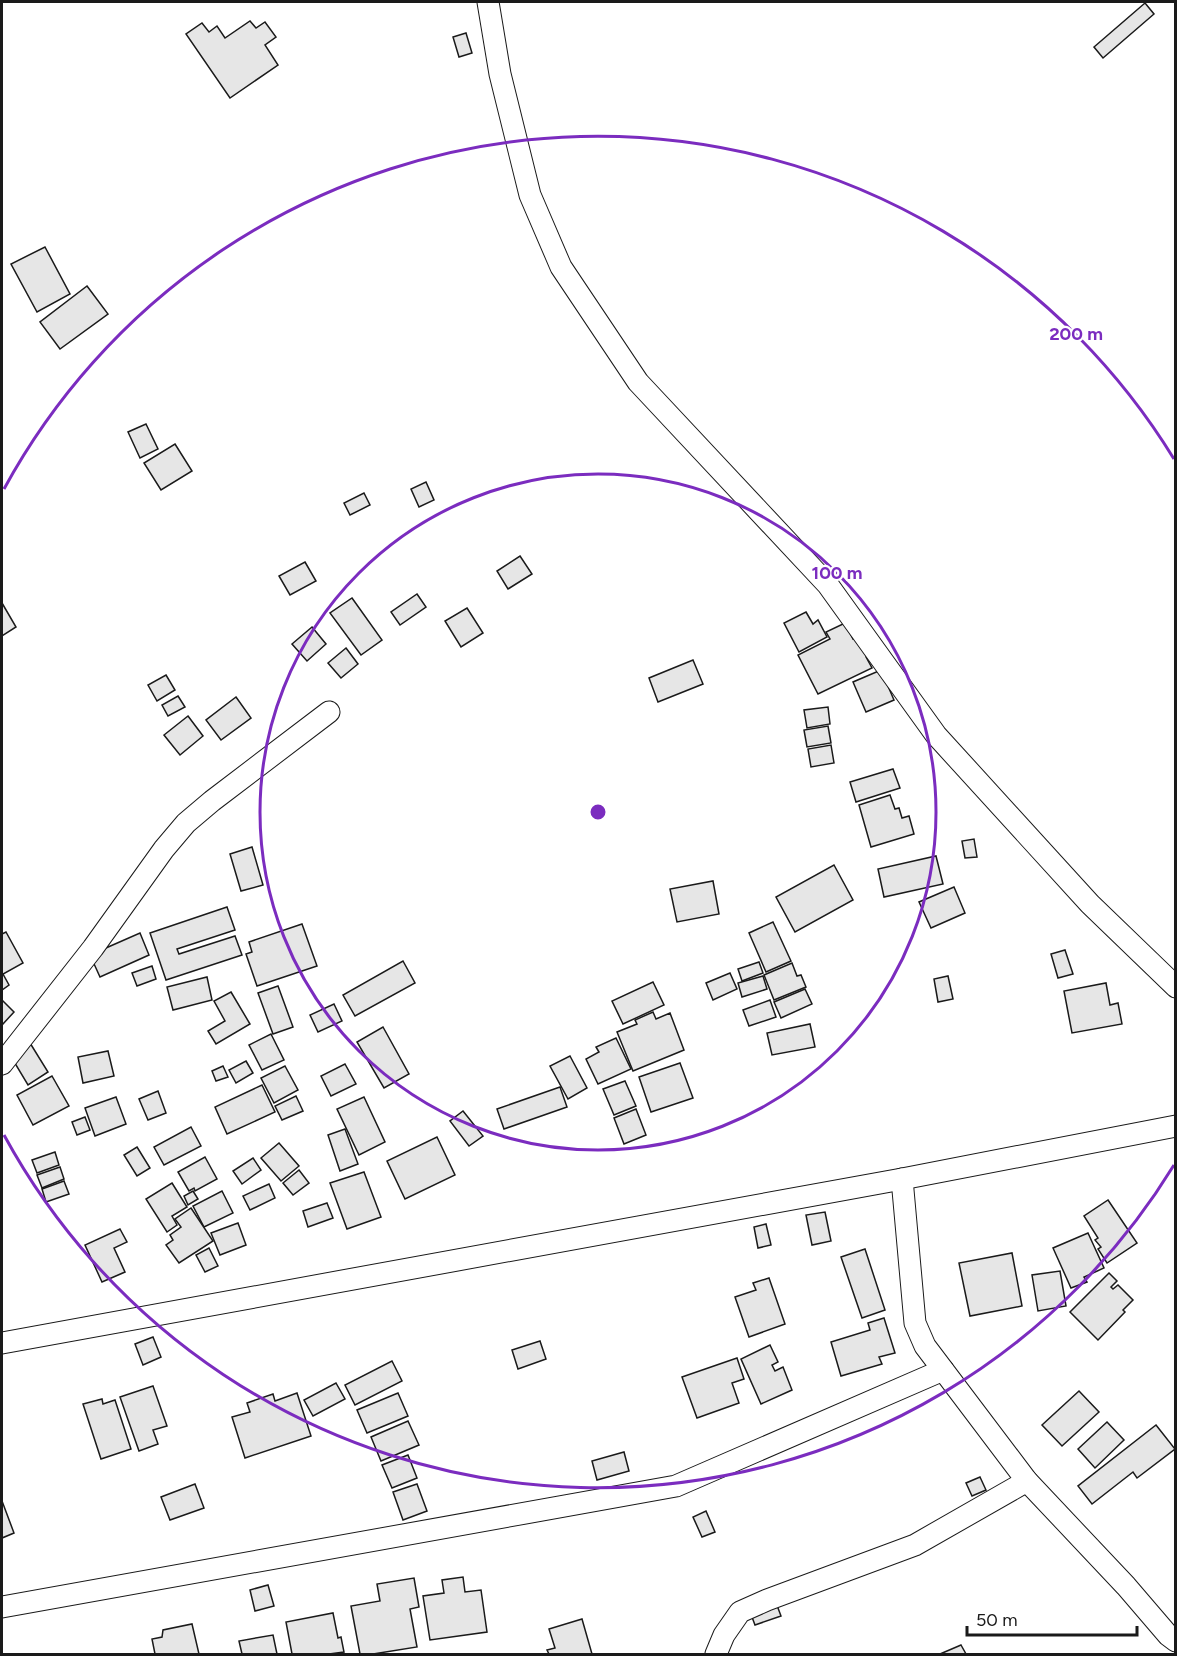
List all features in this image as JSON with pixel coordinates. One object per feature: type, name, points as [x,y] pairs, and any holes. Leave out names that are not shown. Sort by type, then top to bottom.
[{"type":"street","points":[[488,2],[500,74],[530,195],[561,267],[638,382],[828,585],[936,735],[1090,904],[1176,987]]},
{"type":"street","points":[[2,1064],[93,948],[164,849],[186,823],[329,712]]},
{"type":"street","points":[[2,1343],[902,1179],[1176,1126]]},
{"type":"street","points":[[902,1179],[915,1323],[925,1346],[1027,1481],[1176,1641]]},
{"type":"street","points":[[2,1607],[676,1486],[942,1370]]},
{"type":"street","points":[[716,1654],[724,1635],[740,1612],[915,1545],[1027,1481]]},
{"type":"building","points":[[1145,3],[1154,14],[1103,58],[1094,47]]},
{"type":"building","points":[[250,21],[256,28],[265,22],[276,37],[265,45],[278,65],[230,98],[186,34],[202,23],[209,32],[217,26],[225,38]]},
{"type":"building","points":[[466,33],[472,53],[459,57],[453,37]]},
{"type":"building","points":[[45,247],[70,294],[37,312],[11,264]]},
{"type":"building","points":[[87,286],[108,314],[60,349],[40,322]]},
{"type":"building","points":[[146,424],[158,449],[140,458],[128,432]]},
{"type":"building","points":[[175,444],[192,471],[161,490],[144,463]]},
{"type":"building","points":[[426,482],[434,500],[419,507],[411,489]]},
{"type":"building","points":[[364,493],[370,505],[350,515],[344,503]]},
{"type":"building","points":[[520,556],[532,574],[508,589],[497,571]]},
{"type":"building","points":[[305,562],[316,581],[290,595],[279,576]]},
{"type":"building","points":[[417,594],[426,607],[400,625],[391,612]]},
{"type":"building","points":[[352,598],[382,640],[361,655],[330,613]]},
{"type":"building","points":[[2,603],[16,627],[2,636]]},
{"type":"building","points":[[467,608],[483,633],[461,647],[445,621]]},
{"type":"building","points":[[806,612],[813,624],[818,620],[827,637],[799,652],[784,623]]},
{"type":"building","points":[[845,623],[853,639],[861,635],[871,655],[866,657],[872,668],[818,694],[798,655],[830,639],[826,632]]},
{"type":"building","points":[[312,627],[326,644],[307,661],[292,644]]},
{"type":"building","points":[[346,648],[358,664],[341,678],[328,663]]},
{"type":"building","points":[[693,660],[703,684],[658,702],[649,678]]},
{"type":"building","points":[[881,670],[894,700],[866,712],[853,682]]},
{"type":"building","points":[[166,675],[175,690],[157,701],[148,685]]},
{"type":"building","points":[[178,696],[185,707],[168,716],[162,705]]},
{"type":"building","points":[[236,697],[251,718],[221,740],[206,720]]},
{"type":"building","points":[[828,707],[830,724],[807,728],[804,710]]},
{"type":"building","points":[[188,716],[203,736],[180,755],[164,735]]},
{"type":"building","points":[[828,726],[831,743],[807,747],[804,730]]},
{"type":"building","points":[[831,745],[834,763],[811,767],[808,749]]},
{"type":"building","points":[[893,769],[900,788],[856,802],[850,782]]},
{"type":"building","points":[[890,795],[895,809],[899,808],[902,818],[909,816],[914,834],[871,847],[859,805]]},
{"type":"building","points":[[974,839],[977,857],[965,858],[962,841]]},
{"type":"building","points":[[252,847],[263,885],[241,891],[230,854]]},
{"type":"building","points":[[936,856],[943,884],[884,897],[878,869]]},
{"type":"building","points":[[834,865],[853,900],[795,932],[776,897]]},
{"type":"building","points":[[713,881],[719,914],[677,922],[670,889]]},
{"type":"building","points":[[954,887],[965,913],[931,928],[919,902]]},
{"type":"building","points":[[227,907],[235,930],[177,949],[179,954],[235,936],[242,955],[166,980],[150,933]]},
{"type":"building","points":[[773,922],[791,961],[766,972],[749,933]]},
{"type":"building","points":[[302,924],[317,966],[257,986],[246,954],[252,952],[249,942]]},
{"type":"building","points":[[6,932],[23,963],[3,974],[9,985],[2,990],[2,934]]},
{"type":"building","points":[[140,933],[149,955],[100,977],[90,955]]},
{"type":"building","points":[[1065,950],[1073,974],[1058,978],[1051,954]]},
{"type":"building","points":[[403,961],[415,983],[355,1016],[343,995]]},
{"type":"building","points":[[759,962],[763,973],[742,981],[738,969]]},
{"type":"building","points":[[792,963],[797,976],[801,975],[806,987],[774,1000],[764,975]]},
{"type":"building","points":[[152,966],[156,979],[137,986],[132,973]]},
{"type":"building","points":[[730,973],[737,989],[713,1000],[706,983]]},
{"type":"building","points":[[763,976],[767,989],[742,997],[738,983]]},
{"type":"building","points":[[948,976],[953,999],[938,1002],[934,979]]},
{"type":"building","points":[[207,977],[212,1000],[173,1010],[167,987]]},
{"type":"building","points":[[653,982],[664,1005],[623,1024],[612,1001]]},
{"type":"building","points":[[1106,983],[1110,1005],[1118,1003],[1122,1024],[1072,1033],[1064,991]]},
{"type":"building","points":[[278,986],[293,1027],[273,1034],[258,993]]},
{"type":"building","points":[[805,989],[812,1004],[781,1018],[774,1002]]},
{"type":"building","points":[[231,992],[250,1024],[216,1044],[208,1031],[225,1021],[214,1001]]},
{"type":"building","points":[[2,1000],[14,1012],[2,1025]]},
{"type":"building","points":[[770,1000],[776,1017],[749,1026],[743,1010]]},
{"type":"building","points":[[334,1004],[342,1021],[318,1032],[310,1015]]},
{"type":"building","points":[[653,1012],[656,1019],[670,1013],[684,1050],[633,1071],[617,1032],[637,1024],[635,1020]]},
{"type":"building","points":[[810,1024],[815,1047],[772,1055],[767,1033]]},
{"type":"building","points":[[383,1027],[409,1074],[384,1088],[357,1042]]},
{"type":"building","points":[[271,1034],[284,1060],[262,1070],[249,1045]]},
{"type":"building","points":[[616,1038],[631,1069],[598,1084],[586,1059],[599,1052],[596,1047]]},
{"type":"building","points":[[30,1043],[48,1072],[28,1085],[10,1055]]},
{"type":"building","points":[[108,1051],[114,1076],[83,1083],[78,1057]]},
{"type":"building","points":[[570,1056],[587,1088],[568,1099],[550,1066]]},
{"type":"building","points":[[246,1061],[253,1073],[236,1083],[229,1070]]},
{"type":"building","points":[[680,1063],[693,1098],[651,1112],[639,1077]]},
{"type":"building","points":[[345,1064],[356,1084],[331,1096],[321,1076]]},
{"type":"building","points":[[223,1066],[228,1077],[216,1081],[212,1071]]},
{"type":"building","points":[[285,1066],[298,1090],[274,1103],[261,1078]]},
{"type":"building","points":[[52,1076],[69,1106],[33,1125],[17,1095]]},
{"type":"building","points":[[625,1081],[636,1106],[614,1115],[603,1089]]},
{"type":"building","points":[[262,1085],[275,1112],[227,1134],[215,1107]]},
{"type":"building","points":[[560,1087],[567,1107],[504,1129],[497,1109]]},
{"type":"building","points":[[158,1091],[166,1113],[148,1120],[139,1099]]},
{"type":"building","points":[[296,1096],[303,1111],[282,1120],[275,1106]]},
{"type":"building","points":[[116,1097],[126,1124],[95,1136],[85,1108]]},
{"type":"building","points":[[364,1097],[385,1142],[359,1155],[337,1109]]},
{"type":"building","points":[[636,1109],[646,1135],[624,1144],[614,1118]]},
{"type":"building","points":[[463,1111],[483,1136],[469,1146],[450,1121]]},
{"type":"building","points":[[85,1117],[90,1130],[77,1135],[72,1122]]},
{"type":"building","points":[[191,1127],[201,1146],[164,1165],[154,1147]]},
{"type":"building","points":[[345,1129],[358,1164],[340,1171],[328,1135]]},
{"type":"building","points":[[437,1137],[455,1175],[405,1199],[387,1161]]},
{"type":"building","points":[[279,1143],[299,1166],[281,1181],[261,1158]]},
{"type":"building","points":[[137,1147],[150,1168],[137,1176],[124,1155]]},
{"type":"building","points":[[55,1152],[59,1165],[37,1173],[32,1160]]},
{"type":"building","points":[[205,1157],[217,1179],[195,1191],[194,1188],[189,1191],[178,1172]]},
{"type":"building","points":[[253,1158],[261,1170],[242,1184],[233,1171]]},
{"type":"building","points":[[60,1167],[64,1179],[42,1188],[37,1175]]},
{"type":"building","points":[[299,1170],[309,1183],[293,1195],[283,1183]]},
{"type":"building","points":[[364,1172],[381,1217],[347,1229],[330,1183]]},
{"type":"building","points":[[64,1181],[69,1194],[46,1202],[42,1189]]},
{"type":"building","points":[[172,1183],[187,1207],[172,1216],[177,1225],[167,1232],[146,1199]]},
{"type":"building","points":[[269,1184],[275,1198],[250,1210],[243,1196]]},
{"type":"building","points":[[193,1191],[198,1199],[188,1205],[184,1196]]},
{"type":"building","points":[[222,1191],[233,1213],[204,1227],[193,1206]]},
{"type":"building","points":[[1108,1200],[1137,1243],[1107,1263],[1098,1249],[1101,1247],[1095,1240],[1098,1238],[1084,1216]]},
{"type":"building","points":[[327,1203],[333,1218],[308,1227],[303,1211]]},
{"type":"building","points":[[191,1208],[213,1241],[179,1263],[166,1245],[173,1240],[170,1235],[181,1227],[175,1219]]},
{"type":"building","points":[[825,1212],[831,1241],[812,1245],[806,1215]]},
{"type":"building","points":[[238,1223],[246,1245],[220,1255],[211,1233]]},
{"type":"building","points":[[766,1224],[771,1245],[758,1248],[754,1227]]},
{"type":"building","points":[[120,1229],[127,1242],[114,1248],[125,1272],[102,1282],[85,1245]]},
{"type":"building","points":[[1088,1233],[1104,1268],[1084,1277],[1087,1282],[1071,1288],[1053,1248]]},
{"type":"building","points":[[209,1248],[218,1266],[205,1272],[196,1255]]},
{"type":"building","points":[[865,1249],[885,1310],[862,1318],[841,1257]]},
{"type":"building","points":[[1012,1253],[1022,1306],[970,1316],[959,1263]]},
{"type":"building","points":[[1060,1271],[1066,1306],[1038,1311],[1032,1275]]},
{"type":"building","points":[[1109,1273],[1117,1281],[1111,1287],[1113,1289],[1118,1285],[1133,1300],[1123,1310],[1125,1312],[1098,1340],[1070,1312]]},
{"type":"building","points":[[769,1278],[785,1324],[749,1337],[735,1297],[756,1290],[753,1283]]},
{"type":"building","points":[[884,1318],[895,1353],[879,1357],[882,1364],[841,1376],[831,1342],[870,1330],[868,1323]]},
{"type":"building","points":[[153,1337],[161,1357],[143,1365],[135,1344]]},
{"type":"building","points":[[540,1341],[546,1359],[518,1369],[512,1350]]},
{"type":"building","points":[[770,1345],[778,1362],[772,1365],[775,1371],[783,1367],[792,1390],[761,1404],[741,1359]]},
{"type":"building","points":[[737,1358],[744,1379],[732,1383],[739,1403],[697,1418],[682,1377]]},
{"type":"building","points":[[392,1361],[402,1381],[355,1405],[345,1385]]},
{"type":"building","points":[[336,1383],[345,1399],[313,1416],[304,1400]]},
{"type":"building","points":[[153,1386],[167,1426],[153,1430],[158,1444],[139,1451],[120,1397]]},
{"type":"building","points":[[1079,1391],[1099,1412],[1062,1446],[1042,1425]]},
{"type":"building","points":[[297,1393],[311,1436],[245,1458],[232,1417],[250,1412],[247,1403],[273,1394],[275,1401]]},
{"type":"building","points":[[398,1393],[408,1416],[367,1433],[357,1410]]},
{"type":"building","points":[[102,1399],[103,1404],[115,1400],[131,1449],[101,1459],[83,1404]]},
{"type":"building","points":[[408,1421],[419,1445],[381,1461],[371,1437]]},
{"type":"building","points":[[1107,1422],[1124,1440],[1095,1468],[1078,1449]]},
{"type":"building","points":[[1156,1425],[1175,1449],[1137,1478],[1133,1472],[1092,1504],[1078,1486]]},
{"type":"building","points":[[624,1452],[629,1471],[597,1480],[592,1461]]},
{"type":"building","points":[[408,1455],[417,1478],[392,1488],[382,1465]]},
{"type":"building","points":[[980,1477],[986,1490],[972,1496],[966,1483]]},
{"type":"building","points":[[195,1484],[204,1508],[170,1520],[161,1497]]},
{"type":"building","points":[[417,1484],[427,1511],[403,1520],[393,1492]]},
{"type":"building","points":[[2,1501],[14,1533],[2,1538]]},
{"type":"building","points":[[706,1511],[715,1532],[702,1537],[693,1517]]},
{"type":"building","points":[[463,1577],[465,1592],[481,1590],[487,1632],[430,1640],[423,1596],[444,1593],[442,1580]]},
{"type":"building","points":[[414,1578],[419,1607],[410,1609],[417,1647],[360,1654],[351,1606],[380,1601],[377,1584]]},
{"type":"building","points":[[268,1585],[274,1606],[255,1611],[250,1590]]},
{"type":"building","points":[[775,1600],[781,1616],[755,1625],[749,1609]]},
{"type":"building","points":[[333,1613],[338,1638],[341,1637],[344,1652],[292,1654],[286,1622]]},
{"type":"building","points":[[582,1619],[592,1654],[549,1654],[547,1650],[555,1648],[549,1629]]},
{"type":"building","points":[[192,1624],[199,1654],[155,1654],[152,1639],[162,1637],[163,1630]]},
{"type":"building","points":[[273,1635],[277,1654],[242,1654],[239,1641]]},
{"type":"building","points":[[961,1645],[966,1654],[940,1654]]}]
